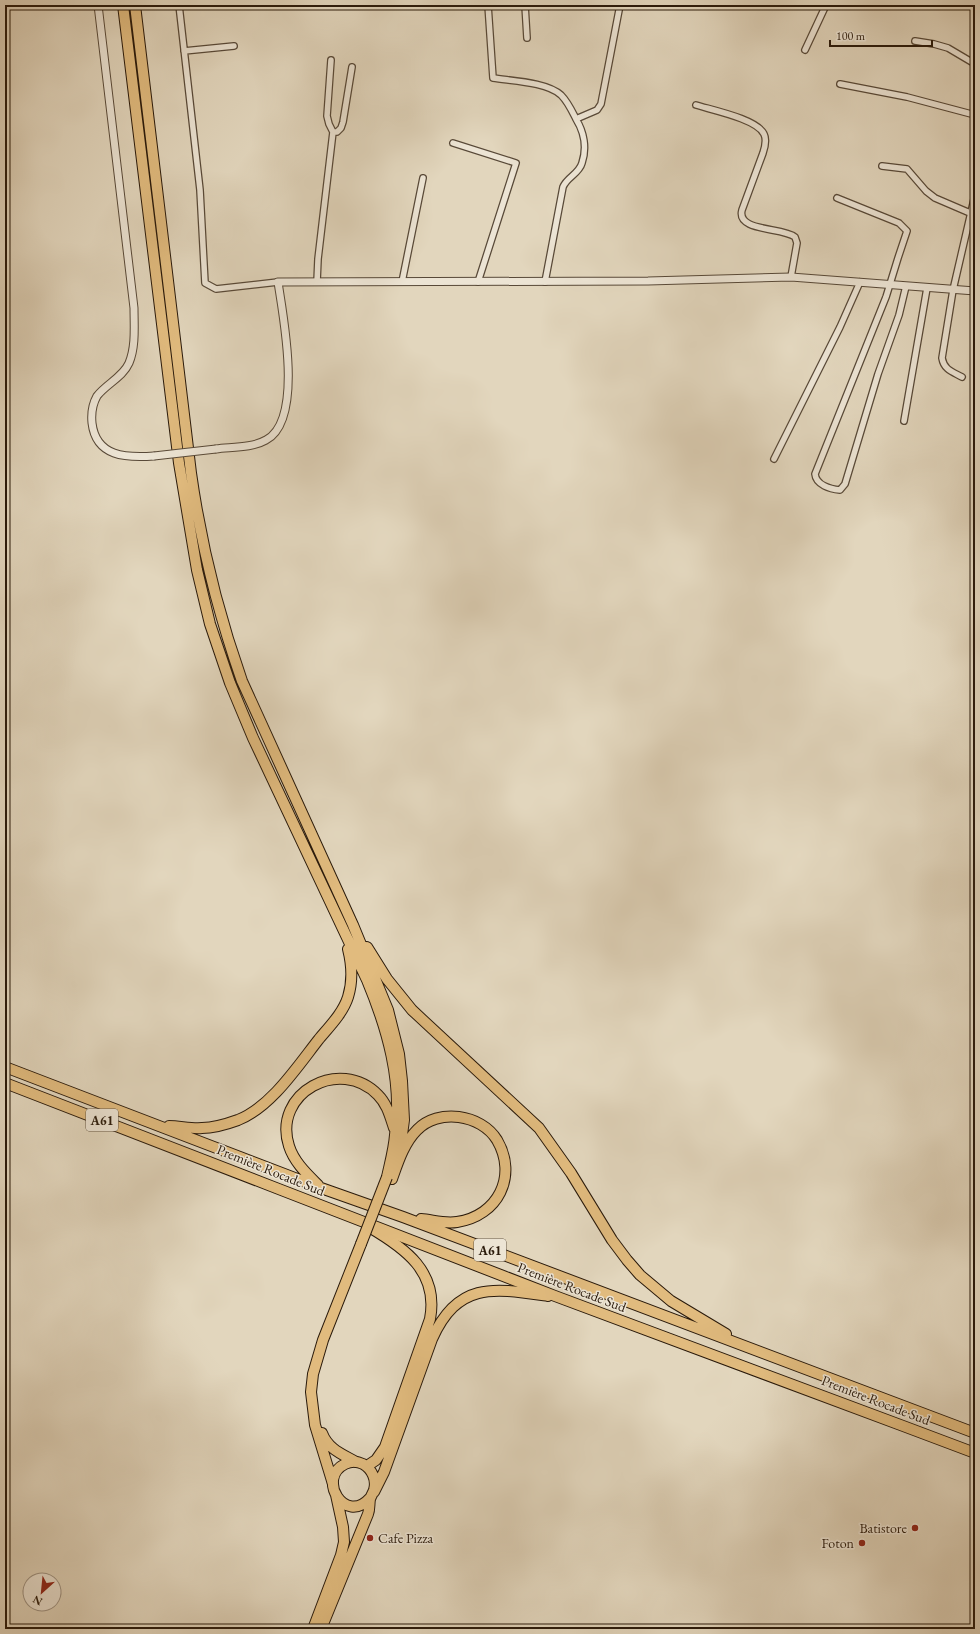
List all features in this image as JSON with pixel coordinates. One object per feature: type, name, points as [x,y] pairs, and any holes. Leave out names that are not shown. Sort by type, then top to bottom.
[{"type":"highway","points":[[123,5],[179,462],[197,570],[208,616],[228,676],[245,718],[279,795],[345,933],[377,1005],[387,1035],[396,1088],[395,1135],[389,1178]]},
{"type":"highway","points":[[135,5],[191,473],[196,510],[211,580],[232,653],[242,681],[353,925],[388,1010],[399,1054],[402,1081],[404,1120],[399,1157]]},
{"type":"highway","points":[[353,925],[388,979],[412,1010],[539,1128],[571,1173],[612,1240],[640,1275],[655,1289],[687,1312],[756,1350]]},
{"type":"highway","points":[[162,1126],[201,1128],[226,1124],[251,1114],[269,1099],[296,1069],[340,1012],[348,999],[351,987],[351,971],[345,933]]},
{"type":"highway","name":"Première Rocade Sud","points":[[5,1067],[321,1188],[403,1217],[975,1433]]},
{"type":"highway","points":[[321,1188],[302,1169],[292,1154],[287,1138],[287,1122],[292,1107],[302,1094],[312,1086],[330,1078],[351,1079],[366,1085],[378,1095],[387,1107],[395,1135]]},
{"type":"highway","name":"Première Rocade Sud","points":[[5,1083],[199,1156],[349,1217],[558,1297],[975,1453]]},
{"type":"highway","points":[[321,1629],[368,1514],[374,1477],[366,1466],[337,1452],[326,1442],[322,1435],[316,1410],[316,1397],[318,1376],[327,1341],[389,1178],[411,1137],[425,1124],[439,1118],[458,1116],[476,1122],[487,1129],[496,1139],[503,1152],[505,1165],[505,1177],[499,1195],[492,1205],[476,1217],[457,1222],[446,1223],[403,1217]]},
{"type":"highway","points":[[349,1217],[393,1241],[410,1254],[427,1279],[431,1290],[432,1302],[430,1319],[385,1447],[378,1457],[366,1466]]},
{"type":"highway","points":[[312,1629],[341,1555],[344,1542],[343,1527],[334,1488],[315,1425],[311,1392],[313,1374],[323,1340],[364,1244]]},
{"type":"highway","points":[[356,1462],[350,1462],[336,1472],[334,1488],[341,1502],[351,1507],[362,1505],[372,1495],[384,1472],[432,1339],[439,1323],[450,1309],[464,1299],[481,1292],[498,1290],[558,1297]]},
{"type":"street","points":[[98,5],[134,308],[134,335],[129,363],[125,369],[98,394],[93,403],[91,413],[92,425],[95,436],[102,445],[111,452],[132,458],[254,444],[267,440],[275,433],[281,421],[287,402],[288,356],[278,282]]},
{"type":"street","points":[[179,5],[200,190],[205,283],[216,289],[278,282],[545,282],[791,277],[975,291]]},
{"type":"street","points":[[488,5],[493,78],[534,84],[555,91],[564,100],[584,134],[582,162],[579,170],[565,182],[563,187],[545,282]]},
{"type":"street","points":[[525,5],[527,38]]},
{"type":"street","points":[[576,119],[597,110],[602,104],[620,5]]},
{"type":"street","points":[[805,50],[826,5]]},
{"type":"street","points":[[915,41],[948,48],[975,64]]},
{"type":"street","points":[[184,51],[234,46]]},
{"type":"street","points":[[317,282],[318,259],[334,132],[329,124],[327,116],[330,60]]},
{"type":"street","points":[[334,132],[337,132],[341,128],[343,122],[352,67]]},
{"type":"street","points":[[840,84],[907,96],[975,115]]},
{"type":"street","points":[[696,105],[745,120],[761,130],[765,136],[766,143],[742,210],[742,217],[743,221],[750,225],[795,237],[797,243],[791,277]]},
{"type":"street","points":[[453,143],[516,163],[478,282]]},
{"type":"street","points":[[882,166],[907,169],[926,191],[935,198],[970,213]]},
{"type":"street","points":[[402,282],[423,178]]},
{"type":"street","points":[[962,377],[946,368],[943,364],[942,358],[953,290],[975,195]]},
{"type":"street","points":[[837,198],[900,223],[907,231],[886,298],[815,474],[817,480],[831,489],[841,489],[847,479],[878,374],[899,315],[906,286]]},
{"type":"street","points":[[774,460],[840,327],[860,282]]},
{"type":"street","points":[[904,421],[927,288]]},
{"type":"place","name":"Batistore","points":[[915,1528]]},
{"type":"place","name":"Cafe Pizza","points":[[370,1538]]},
{"type":"place","name":"Foton","points":[[862,1543]]}]
